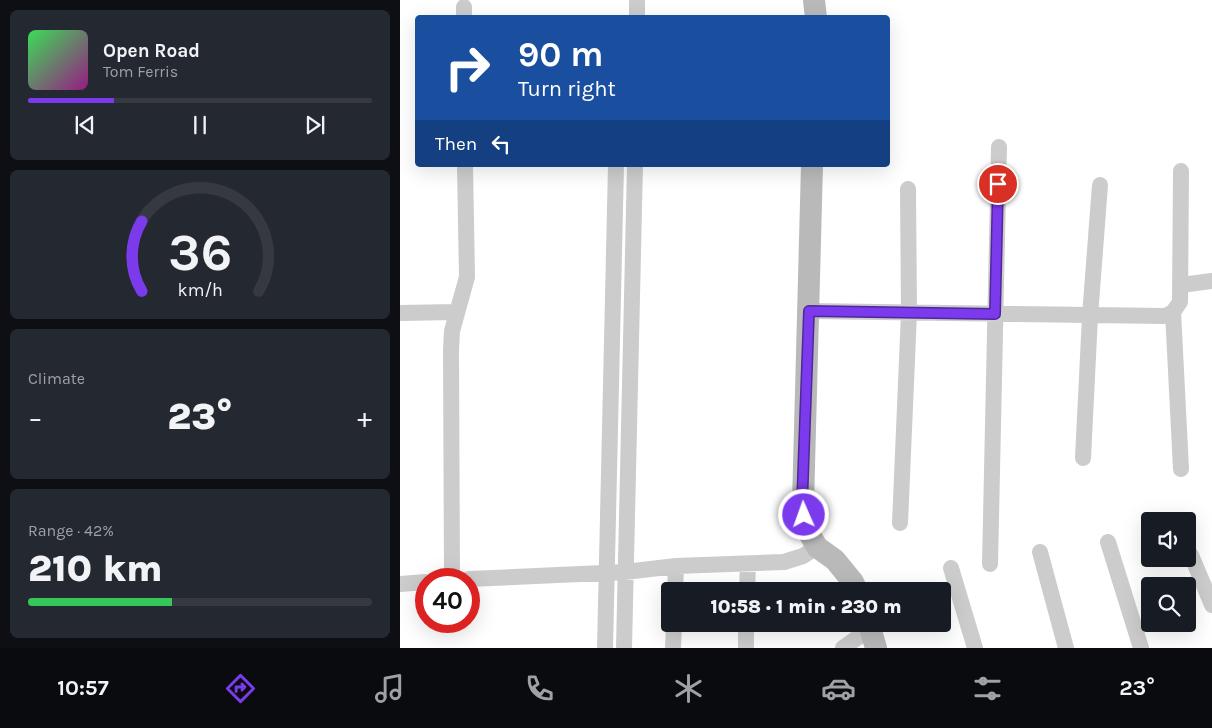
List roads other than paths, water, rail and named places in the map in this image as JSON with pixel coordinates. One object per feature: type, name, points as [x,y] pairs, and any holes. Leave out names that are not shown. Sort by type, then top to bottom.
[{"type":"street","points":[[637,0],[637,15]]},
{"type":"street","points":[[814,0],[816,15]]},
{"type":"street","points":[[990,564],[999,147]]},
{"type":"street","points":[[452,568],[451,350],[456,312],[463,295],[467,277],[464,167]]},
{"type":"street","points":[[605,648],[616,167]]},
{"type":"street","points":[[624,648],[635,167]]},
{"type":"street","points":[[812,167],[802,504],[805,526],[817,548],[835,560],[853,582]]},
{"type":"street","points":[[809,311],[1166,316],[1173,312],[1180,302],[1181,171]]},
{"type":"street","points":[[1083,458],[1090,316],[1100,184]]},
{"type":"street","points":[[900,523],[909,313],[908,189]]},
{"type":"street","points":[[614,247],[633,246]]},
{"type":"street","points":[[1181,285],[1212,281]]},
{"type":"street","points":[[400,313],[456,312]]},
{"type":"street","points":[[1173,312],[1181,470]]},
{"type":"street","points":[[1108,542],[1140,648]]},
{"type":"street","points":[[480,578],[625,572],[676,566],[784,562],[803,556],[817,548]]},
{"type":"street","points":[[1040,552],[1066,648]]},
{"type":"street","points":[[747,582],[748,564]]},
{"type":"street","points":[[675,582],[676,566]]},
{"type":"street","points":[[1196,567],[1212,605]]},
{"type":"street","points":[[951,568],[975,648]]},
{"type":"street","points":[[400,584],[415,583]]},
{"type":"street","points":[[673,648],[674,632]]},
{"type":"street","points":[[746,632],[746,648]]},
{"type":"street","points":[[843,648],[872,633]]}]
